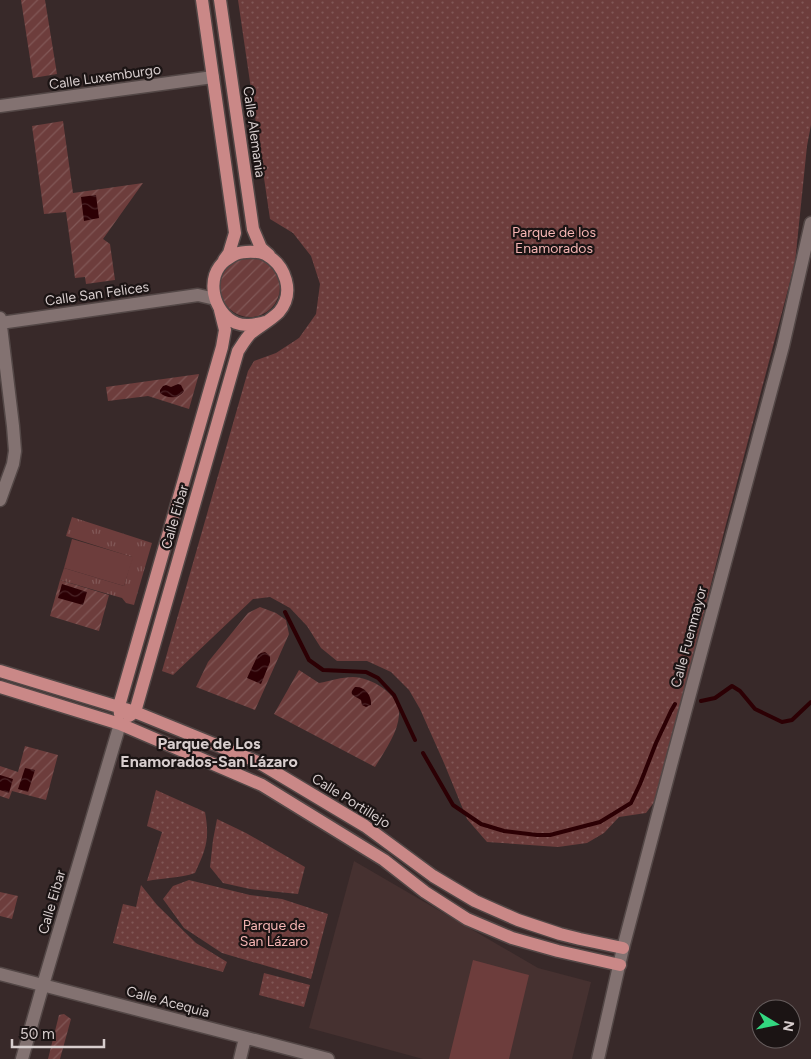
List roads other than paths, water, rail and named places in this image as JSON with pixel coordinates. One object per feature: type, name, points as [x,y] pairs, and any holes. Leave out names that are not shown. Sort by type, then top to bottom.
[{"type":"main road","points":[[202,0],[235,233],[229,252],[216,272],[213,284],[217,304],[225,316],[237,323],[252,325],[266,322],[279,312],[285,300],[287,286],[284,273],[275,260],[264,253],[255,251],[236,254],[223,263]]},
{"type":"main road","name":"Calle Alemania","points":[[220,0],[253,229],[261,248],[275,260]]},
{"type":"main road","name":"Calle Eibar","points":[[120,724],[119,706],[226,330],[217,304]]},
{"type":"main road","name":"Calle Eibar","points":[[135,712],[238,351],[250,335],[266,322]]},
{"type":"main road","name":"Calle Portillejo","points":[[0,671],[119,706],[258,762],[365,826],[432,876],[475,901],[518,920],[560,934],[624,948]]},
{"type":"main road","points":[[0,687],[120,724],[262,785],[384,860],[425,892],[467,919],[512,938],[558,952],[620,965]]},
{"type":"main road","points":[[120,724],[135,712]]},
{"type":"street","name":"Calle Luxemburgo","points":[[0,106],[213,77]]},
{"type":"street","name":"Calle Fuenmayor","points":[[598,1059],[671,764],[807,255],[811,224]]},
{"type":"street","points":[[198,296],[213,284]]},
{"type":"street","name":"Calle San Felices","points":[[0,321],[198,296],[217,304]]},
{"type":"street","points":[[0,321],[14,426],[15,451],[13,464],[0,500]]},
{"type":"street","name":"Calle Eibar","points":[[22,1059],[120,724]]},
{"type":"street","name":"Calle Acequia","points":[[0,974],[324,1058]]},
{"type":"street","points":[[240,1059],[245,1038]]},
{"type":"water","points":[[96,195],[99,218],[84,221],[81,197]]},
{"type":"water","points":[[178,384],[181,385],[184,391],[179,396],[169,397],[160,393],[163,386],[171,387]]},
{"type":"water","points":[[62,584],[87,592],[83,605],[58,598]]},
{"type":"water","points":[[265,652],[270,656],[270,662],[261,684],[247,678],[258,655]]},
{"type":"water","points":[[355,687],[362,688],[367,692],[371,705],[366,707],[362,705],[361,700],[352,694]]},
{"type":"water","points":[[25,768],[35,770],[28,792],[18,789]]},
{"type":"water","points":[[0,775],[13,779],[9,793],[0,790]]},
{"type":"waterway","points":[[285,612],[309,660],[323,670],[366,672],[378,678],[394,695],[415,740]]},
{"type":"waterway","points":[[701,701],[715,698],[732,686],[740,691],[755,709],[782,722],[792,720],[811,702]]},
{"type":"waterway","points":[[423,753],[453,805],[481,824],[504,831],[550,835],[600,822],[631,803],[656,743],[675,704]]},
{"type":"district","name":"Parque de Los Enamorados-San Lázaro","points":[[209,752]]},
{"type":"park label","name":"Parque de los Enamorados","points":[[554,240]]},
{"type":"park label","name":"Parque de San Lázaro","points":[[274,934]]}]
